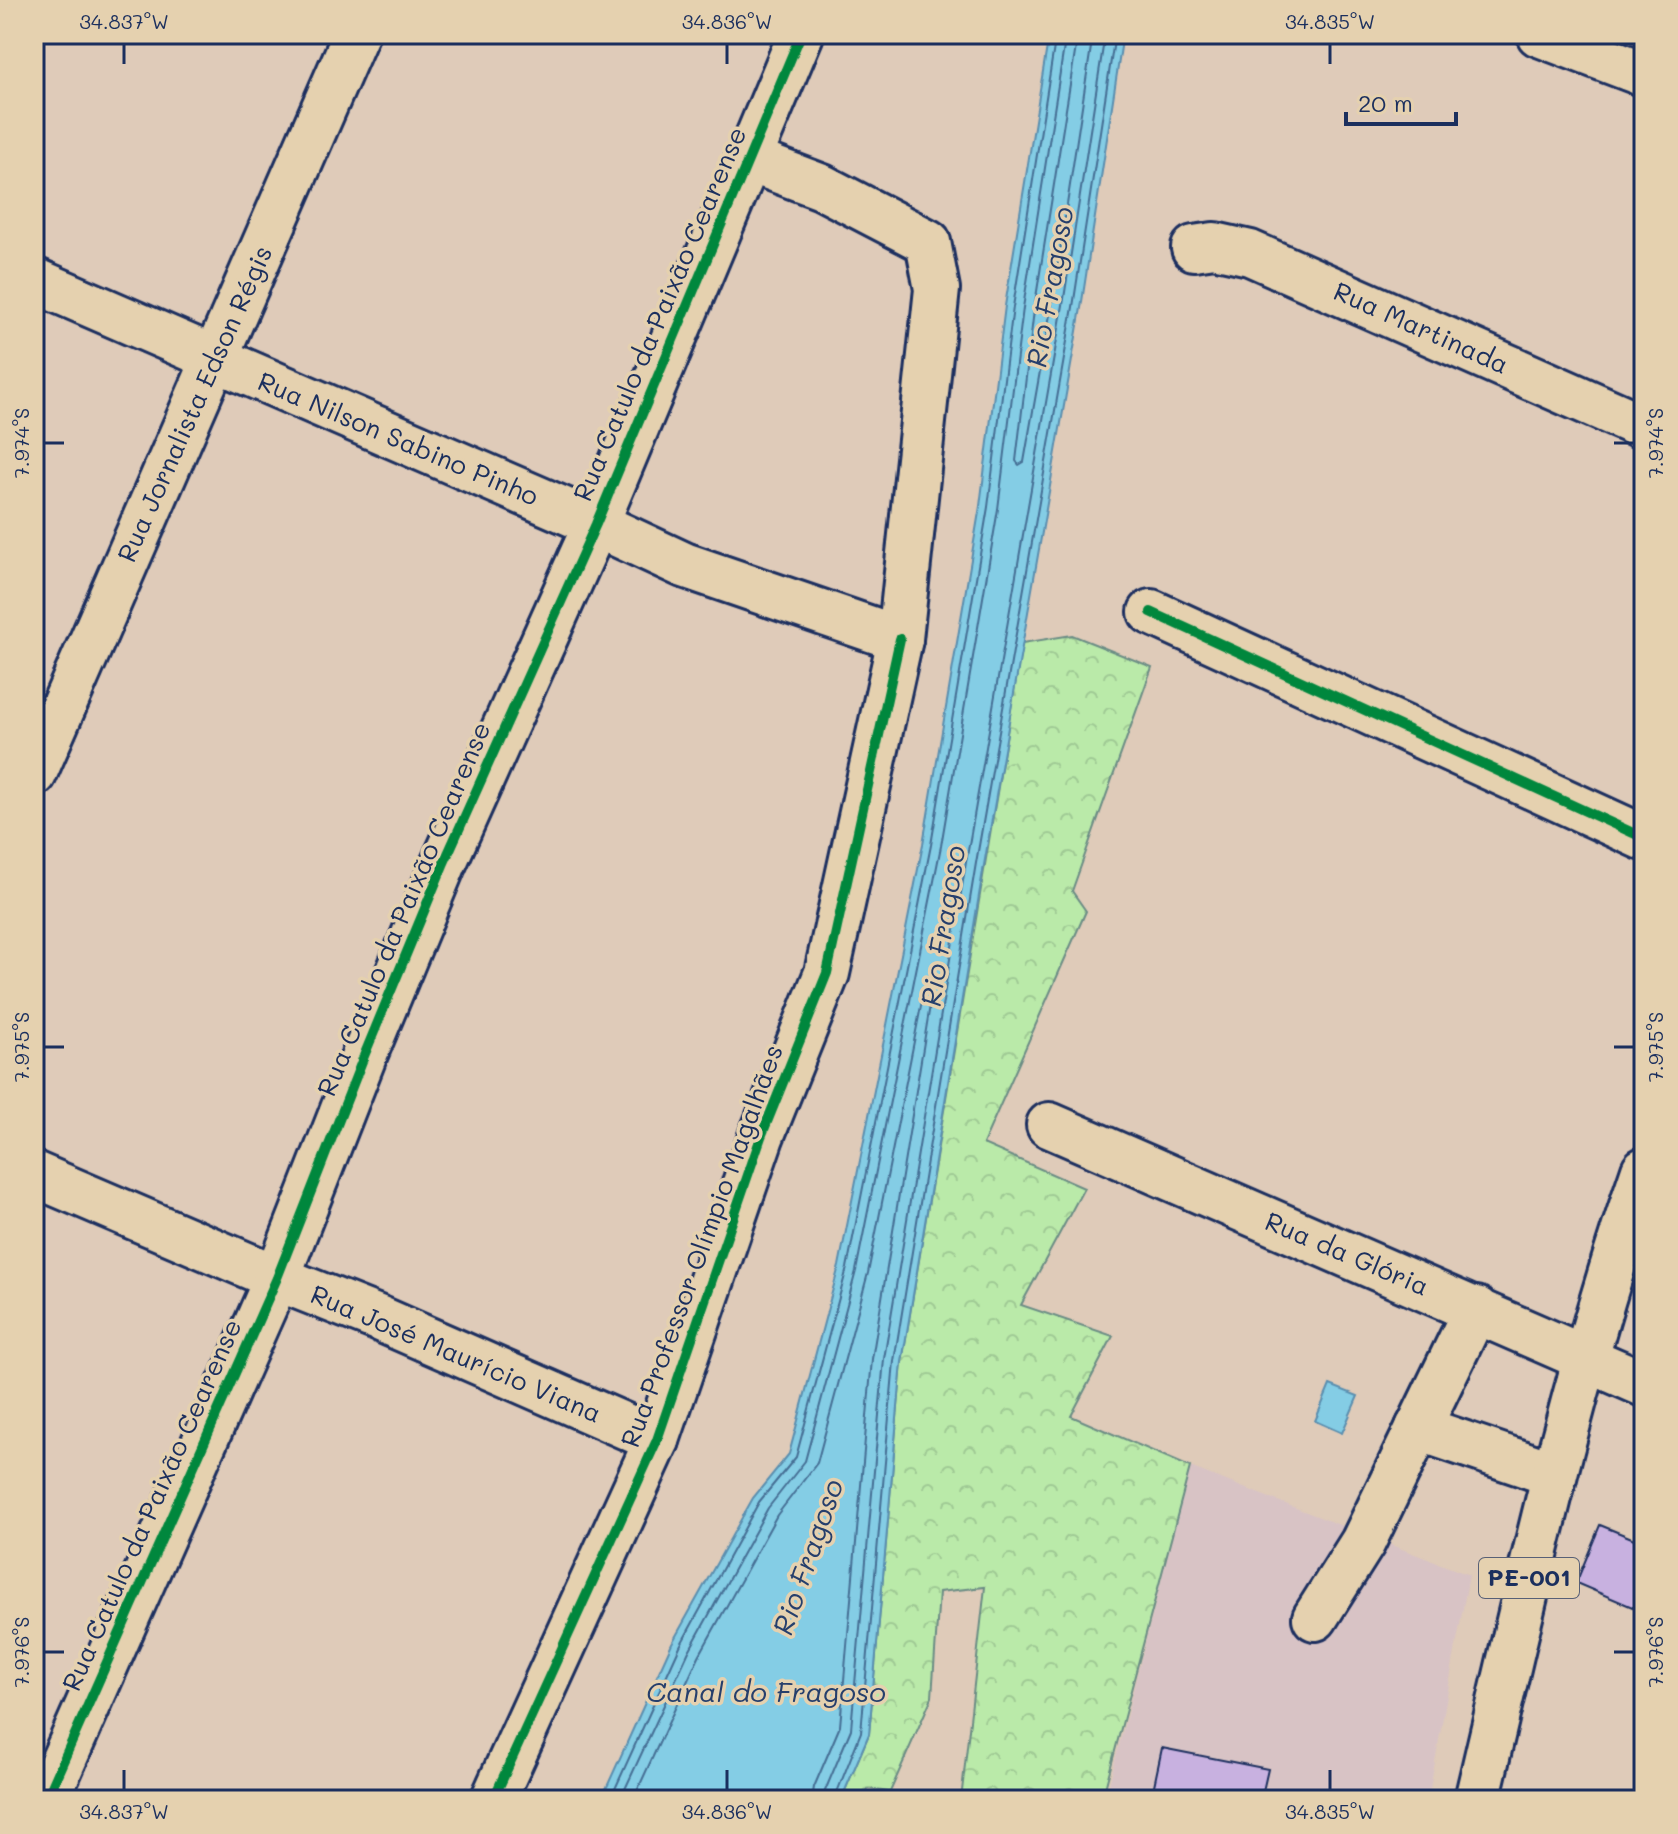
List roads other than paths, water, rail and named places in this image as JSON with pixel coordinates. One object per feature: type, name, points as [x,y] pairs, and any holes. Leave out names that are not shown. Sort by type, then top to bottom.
[{"type":"street","name":"Rua Jornalista Edson Régis","points":[[34,774],[356,34]]},
{"type":"street","name":"Rua Catulo da Paixão Cearense","points":[[46,1800],[277,1278],[443,865],[596,524],[801,34]]},
{"type":"street","points":[[1539,34],[1644,74]]},
{"type":"street","name":"Rua Professor Olímpio Magalhães","points":[[493,1800],[657,1440],[761,1137],[827,973],[900,639],[937,289],[928,242],[822,187],[748,159]]},
{"type":"street","name":"Rua Martinada","points":[[1194,248],[1214,245],[1250,253],[1644,427]]},
{"type":"street","name":"Rua Nilson Sabino Pinho","points":[[34,280],[684,565],[900,639]]},
{"type":"street","points":[[1151,612],[1644,838]]},
{"type":"street","name":"Rua da Glória","points":[[1049,1125],[1644,1384]]},
{"type":"street","name":"PE-001","points":[[1477,1800],[1553,1474],[1585,1357],[1644,1170]]},
{"type":"street","name":"Rua José Maurício Viana","points":[[34,1174],[378,1318],[657,1440]]},
{"type":"street","points":[[1315,1618],[1363,1542],[1476,1309]]},
{"type":"street","points":[[1418,1428],[1553,1474]]},
{"type":"water","name":"Canal do Fragoso","points":[[1049,34],[1123,34],[1081,308],[902,1362],[869,1734],[841,1800],[601,1800],[672,1643],[753,1498],[789,1454],[839,1266],[923,844],[980,506],[1005,306]]},
{"type":"water","points":[[1330,1385],[1358,1396],[1342,1433],[1315,1421]]},
{"type":"water label","name":"Rio Fragoso","points":[[1050,287]]},
{"type":"water label","name":"Rio Fragoso","points":[[943,926]]},
{"type":"water label","name":"Rio Fragoso","points":[[808,1557]]}]
